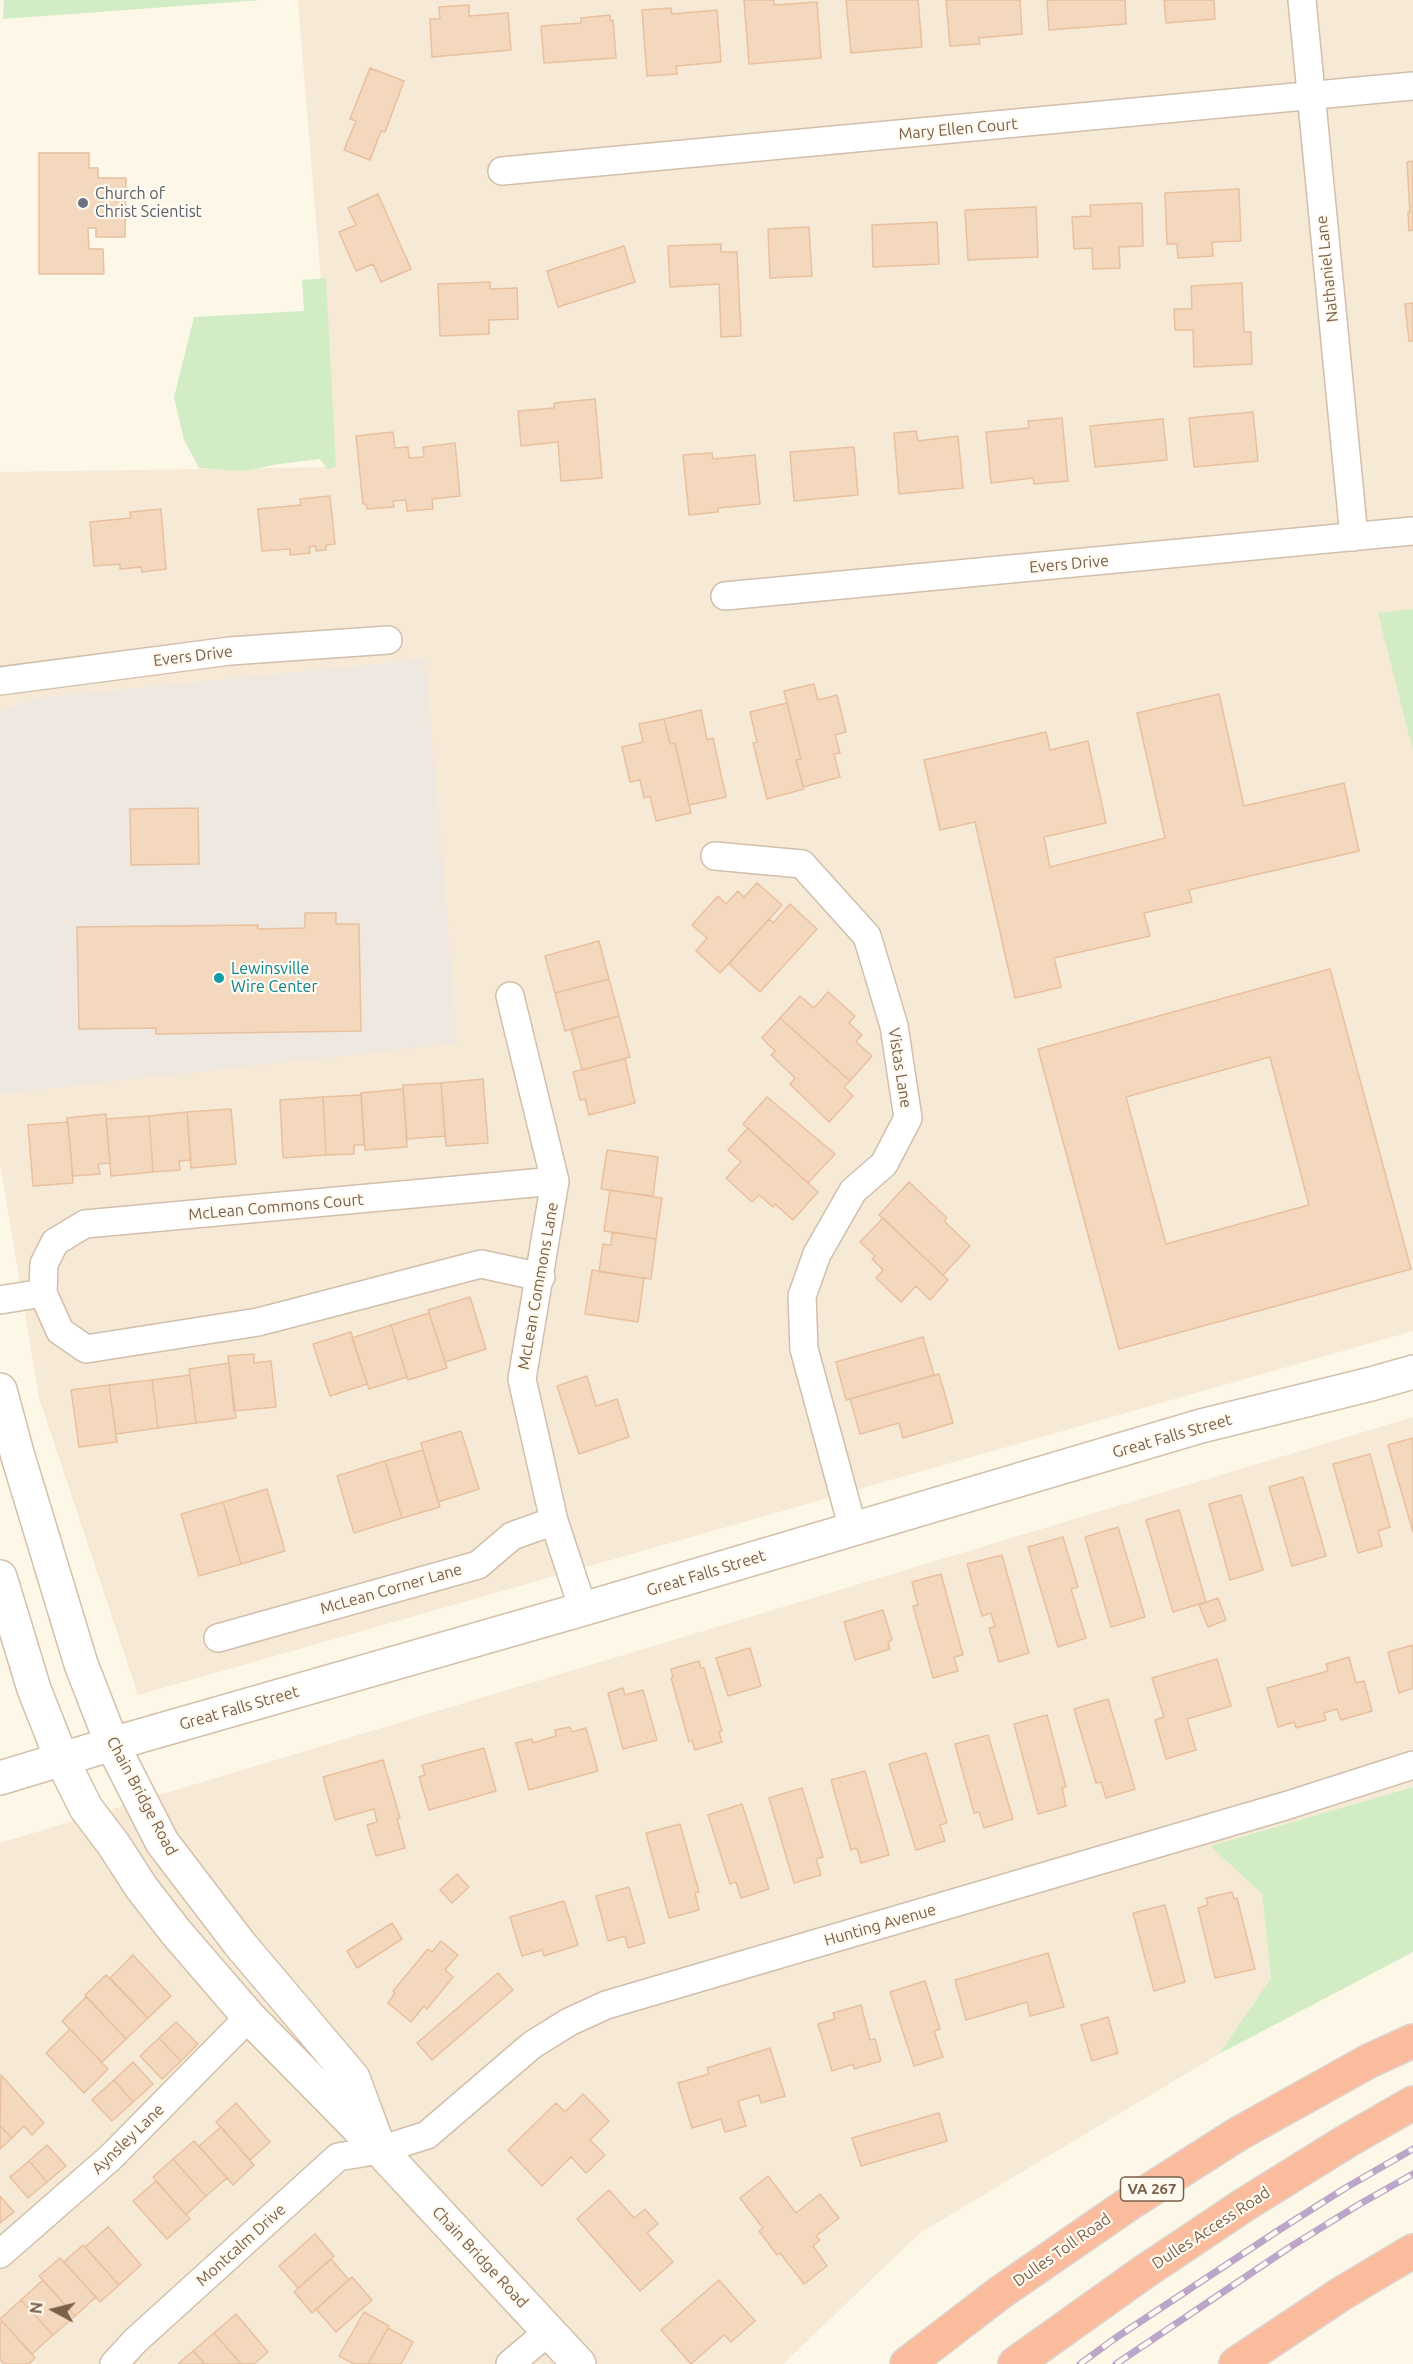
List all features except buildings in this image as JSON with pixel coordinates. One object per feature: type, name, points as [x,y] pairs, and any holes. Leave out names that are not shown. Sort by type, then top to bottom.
[{"type":"highway","name":"Dulles Toll Road","points":[[907,2364],[1001,2292],[1133,2200],[1238,2134],[1369,2061],[1413,2041]]},
{"type":"highway","name":"Dulles Access Road","points":[[1015,2364],[1144,2272],[1235,2211],[1413,2103]]},
{"type":"highway","points":[[1236,2364],[1341,2294],[1413,2251]]},
{"type":"main road","name":"Great Falls Street","points":[[0,1778],[584,1610],[1201,1426],[1413,1372]]},
{"type":"main road","name":"Chain Bridge Road","points":[[0,1390],[16,1453],[77,1652],[112,1744],[169,1852],[239,1943],[353,2078],[380,2150]]},
{"type":"main road","name":"Chain Bridge Road","points":[[0,1577],[34,1689],[62,1760],[86,1808],[114,1845],[141,1887],[175,1931],[249,2017],[380,2150],[579,2364]]},
{"type":"street","name":"Nathaniel Lane","points":[[1302,0],[1354,537]]},
{"type":"street","name":"Mary Ellen Court","points":[[502,171],[1413,86]]},
{"type":"street","name":"Evers Drive","points":[[725,596],[1413,531]]},
{"type":"street","name":"Evers Drive","points":[[0,681],[230,651],[388,640]]},
{"type":"street","name":"Vistas Lane","points":[[716,856],[802,864],[867,936],[894,1026],[908,1118],[884,1164],[853,1191],[817,1254],[802,1296],[804,1349],[853,1529]]},
{"type":"street","name":"McLean Commons Lane","points":[[510,996],[555,1181],[541,1277],[522,1379],[554,1521],[584,1610]]},
{"type":"street","name":"McLean Commons Court","points":[[541,1277],[481,1264],[258,1322],[86,1349],[60,1331],[43,1293],[44,1264],[56,1242],[86,1224],[555,1181]]},
{"type":"street","points":[[0,1300],[43,1293]]},
{"type":"street","name":"McLean Corner Lane","points":[[218,1638],[478,1564],[512,1536],[554,1521]]},
{"type":"street","name":"Hunting Avenue","points":[[380,2150],[427,2134],[532,2045],[568,2022],[606,2006],[1286,1806],[1413,1765]]},
{"type":"street","name":"Aynsley Lane","points":[[0,2254],[111,2157],[249,2017]]},
{"type":"street","name":"Montcalm Drive","points":[[114,2364],[135,2341],[338,2157],[380,2150]]},
{"type":"street","points":[[510,2364],[549,2331]]},
{"type":"shaded area","points":[[298,0],[1413,0],[1413,1331],[138,1695],[39,1398],[0,1163],[0,1094],[458,1042],[424,659],[44,697],[0,710],[0,472],[336,467]]},
{"type":"shaded area","points":[[425,659],[458,1043],[0,1094],[0,710],[44,697]]},
{"type":"shaded area","points":[[1413,1417],[1413,1787],[1210,1846],[1262,1894],[1271,1978],[1219,2054],[920,2233],[783,2364],[0,2364],[0,1843]]},
{"type":"green space","points":[[4,0],[262,0],[3,19]]},
{"type":"green space","points":[[326,278],[336,467],[327,469],[320,459],[246,471],[199,468],[184,440],[174,397],[194,317],[304,311],[302,280]]},
{"type":"green space","points":[[1413,609],[1413,751],[1378,613]]},
{"type":"green space","points":[[1413,1787],[1413,1952],[1219,2054],[1271,1978],[1262,1894],[1210,1846]]},
{"type":"railway","points":[[1080,2364],[1279,2230],[1413,2149]]},
{"type":"railway","points":[[1116,2364],[1290,2247],[1413,2174]]},
{"type":"place","name":"Church of Christ Scientist","points":[[83,203]]},
{"type":"place","name":"Lewinsville Wire Center","points":[[219,978]]}]
